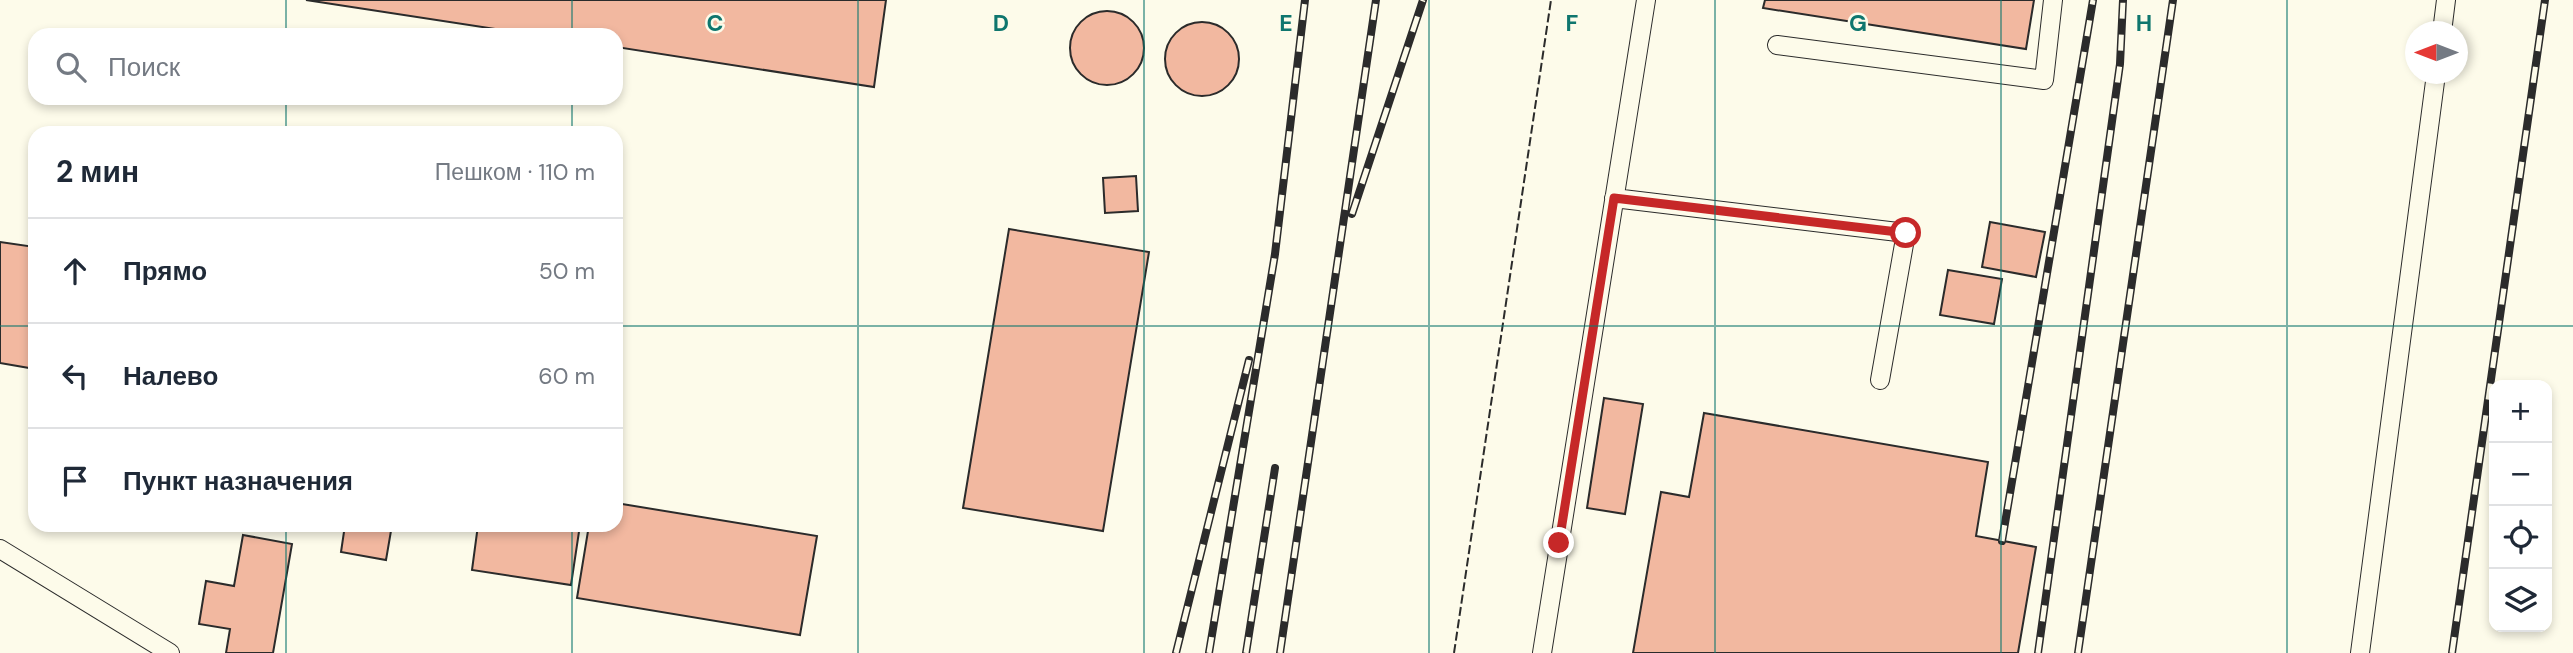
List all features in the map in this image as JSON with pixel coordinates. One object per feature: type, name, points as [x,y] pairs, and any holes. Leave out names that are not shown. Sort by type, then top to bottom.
[{"type":"lane","points":[[1542,653],[1646,0]]},
{"type":"lane","points":[[1777,45],[2044,80],[2053,0]]},
{"type":"lane","points":[[2443,21],[2446,0]]},
{"type":"lane","points":[[2360,653],[2435,84]]},
{"type":"lane","points":[[1614,198],[1906,233],[1880,380]]},
{"type":"lane","points":[[0,549],[170,653]]},
{"type":"building","points":[[306,0],[886,0],[874,87],[623,48],[623,28],[489,28]]},
{"type":"building","points":[[1765,0],[2034,0],[2026,49],[1763,8]]},
{"type":"building","points":[[1107,11],[1128,17],[1138,27],[1144,48],[1138,69],[1128,79],[1107,85],[1086,79],[1076,69],[1070,48],[1076,27],[1086,17]]},
{"type":"building","points":[[1202,22],[1216,25],[1228,33],[1236,45],[1239,59],[1236,73],[1228,85],[1216,93],[1202,96],[1188,93],[1176,85],[1168,73],[1165,59],[1168,45],[1176,33],[1188,25]]},
{"type":"building","points":[[1136,176],[1138,211],[1105,213],[1103,178]]},
{"type":"building","points":[[1990,222],[2045,232],[2036,277],[1982,267]]},
{"type":"building","points":[[1009,229],[1149,252],[1103,531],[963,508]]},
{"type":"building","points":[[0,242],[28,246],[28,368],[0,363]]},
{"type":"building","points":[[1948,270],[2002,279],[1994,324],[1940,315]]},
{"type":"building","points":[[1604,398],[1643,404],[1625,514],[1587,508]]},
{"type":"building","points":[[1704,413],[1988,462],[1976,536],[2036,547],[2018,653],[1633,653],[1661,492],[1689,497]]},
{"type":"building","points":[[623,504],[817,536],[800,635],[577,598],[588,532],[623,532]]},
{"type":"building","points":[[344,532],[391,532],[386,560],[341,552]]},
{"type":"building","points":[[477,532],[579,532],[571,585],[472,570]]},
{"type":"building","points":[[243,535],[292,544],[273,653],[226,653],[230,629],[199,624],[206,581],[234,586]]},
{"type":"railway","points":[[1209,653],[1275,254],[1305,0]]},
{"type":"railway","points":[[1280,653],[1376,0]]},
{"type":"railway","points":[[1352,214],[1423,0]]},
{"type":"railway","points":[[2002,541],[2093,0]]},
{"type":"railway","points":[[2038,653],[2120,64],[2123,0]]},
{"type":"railway","points":[[2078,653],[2173,0]]},
{"type":"railway","points":[[2452,653],[2545,0]]},
{"type":"railway","points":[[1176,653],[1249,360]]},
{"type":"railway","points":[[1246,653],[1275,468]]},
{"type":"fence","points":[[1454,653],[1551,0]]},
{"type":"route","points":[[1559,543],[1614,198],[1906,233]]}]
